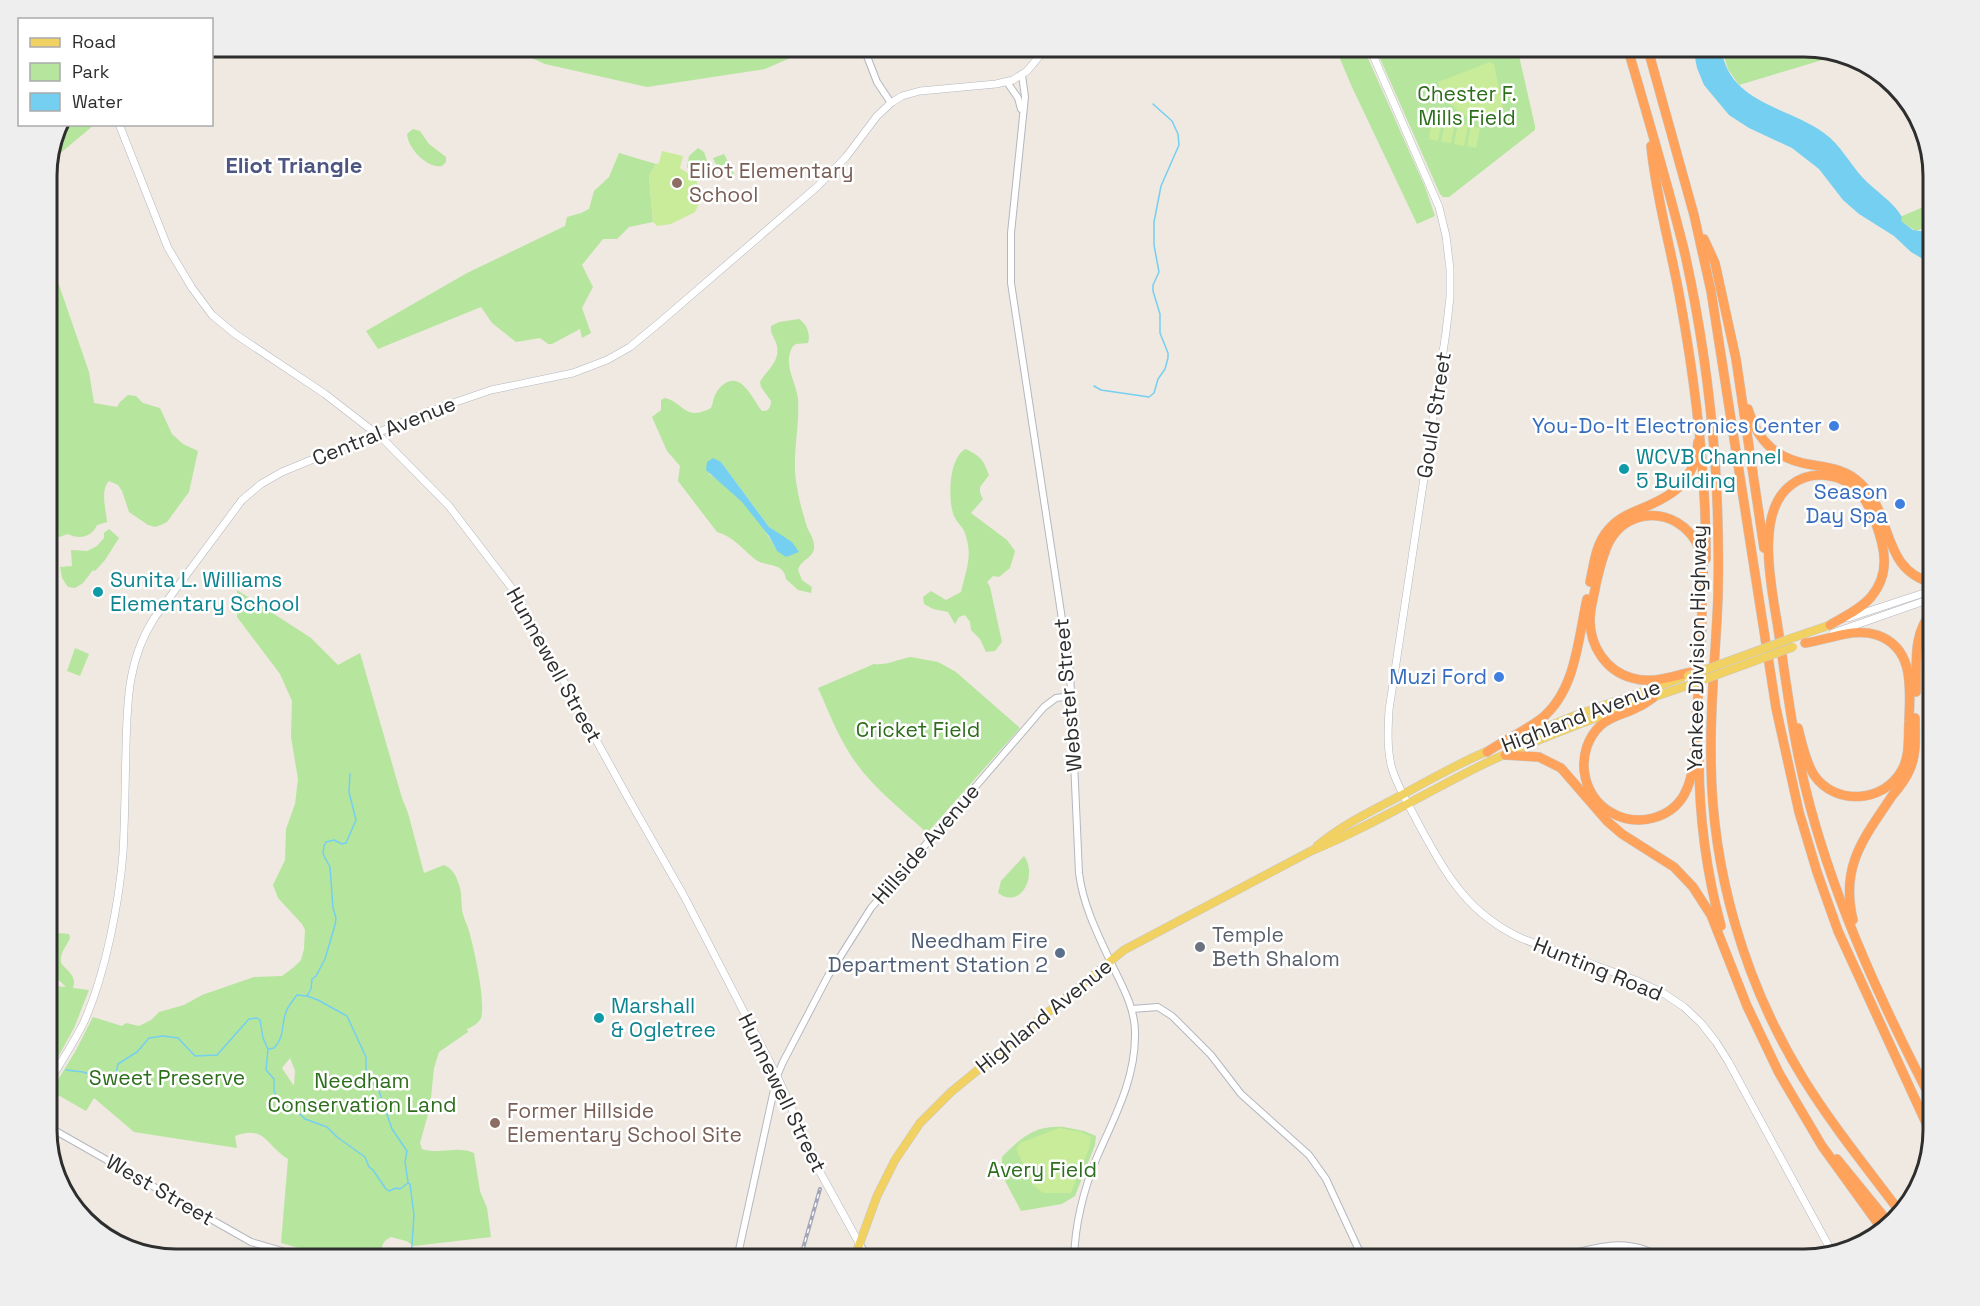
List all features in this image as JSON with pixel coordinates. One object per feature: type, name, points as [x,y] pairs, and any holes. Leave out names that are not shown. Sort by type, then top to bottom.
[{"type":"highway","name":"Yankee Division Highway","points":[[1630,57],[1669,192],[1689,274],[1712,418],[1717,482],[1718,555],[1711,777],[1714,819],[1725,882],[1748,964],[1782,1041],[1821,1105],[1895,1205]]},
{"type":"highway","points":[[1650,57],[1694,215],[1715,311],[1776,708],[1796,801],[1817,872],[1838,931],[1923,1118]]},
{"type":"highway","points":[[1649,122],[1654,171],[1681,302],[1702,442],[1706,511],[1706,584],[1694,761],[1689,784],[1674,807],[1658,816],[1643,820],[1629,819],[1609,811],[1592,794],[1584,774],[1584,753],[1594,733],[1605,722],[1653,698]]},
{"type":"highway","points":[[1694,215],[1715,263],[1740,378],[1753,423],[1760,435],[1777,453],[1791,460],[1839,470],[1858,481],[1874,501],[1901,563],[1916,577],[1923,579]]},
{"type":"highway","points":[[1740,378],[1792,728],[1810,807],[1842,906],[1862,954],[1923,1080]]},
{"type":"highway","points":[[1487,752],[1540,719],[1552,709],[1563,692],[1571,673],[1600,542],[1607,531],[1619,520],[1667,497],[1686,480],[1697,448],[1695,395]]},
{"type":"highway","points":[[1771,580],[1770,522],[1774,507],[1784,491],[1796,482],[1816,475],[1836,477],[1852,485],[1863,496],[1869,508],[1883,543],[1885,565],[1881,581],[1870,599],[1858,609],[1830,625]]},
{"type":"highway","points":[[1699,671],[1656,680],[1631,678],[1613,669],[1596,648],[1590,630],[1591,609],[1604,550],[1616,531],[1630,520],[1651,516],[1670,519],[1686,528],[1697,544],[1702,557],[1703,616]]},
{"type":"highway","points":[[1869,968],[1850,910],[1848,888],[1850,870],[1862,842],[1911,766],[1915,746],[1917,643],[1923,625]]},
{"type":"highway","points":[[1783,663],[1801,741],[1811,770],[1818,779],[1830,790],[1851,797],[1875,794],[1890,785],[1901,772],[1907,756],[1910,682],[1904,658],[1888,641],[1871,634],[1848,633],[1805,643]]},
{"type":"highway","points":[[1699,700],[1699,788],[1706,855],[1718,916],[1739,986]]},
{"type":"highway","points":[[1505,754],[1539,757],[1558,766],[1610,825],[1664,860],[1697,891],[1709,910],[1764,1045],[1830,1159],[1877,1223]]},
{"type":"highway","points":[[1800,1109],[1884,1217]]},
{"type":"main road","name":"Central Avenue","points":[[57,1069],[74,1041],[87,1012],[100,975],[112,926],[123,858],[128,690],[134,661],[143,638],[158,612],[226,520],[249,493],[282,472],[430,411],[491,390],[558,377],[607,360],[630,347],[824,180],[858,142],[877,116],[891,103],[904,95],[920,91],[1007,82],[1022,75],[1038,57]]},
{"type":"main road","name":"Gould Street","points":[[1374,57],[1439,207],[1447,242],[1450,277],[1446,332],[1389,715],[1388,738],[1391,763],[1403,794]]},
{"type":"main road","name":"Hunnewell Street","points":[[120,126],[168,248],[187,281],[212,315],[223,325],[325,394],[376,433],[449,506],[523,605],[684,896],[777,1076],[817,1166],[859,1243]]},
{"type":"main road","points":[[1699,671],[1923,594]]},
{"type":"main road","name":"Highland Avenue","points":[[857,1249],[888,1173],[909,1138],[928,1114],[975,1072],[1131,946],[1311,851],[1505,754],[1569,728],[1923,602]]},
{"type":"main road","name":"Highland Avenue","points":[[1311,851],[1335,832],[1453,767],[1574,716],[1688,674]]},
{"type":"main road","name":"Hunting Road","points":[[1403,794],[1453,884],[1490,921],[1523,939],[1653,988],[1679,1004],[1701,1023],[1723,1053],[1829,1246]]},
{"type":"street","points":[[867,57],[877,82],[891,103]]},
{"type":"street","name":"Webster Street","points":[[1022,75],[1025,94],[1011,241],[1011,283],[1066,640],[1072,696],[1079,879],[1085,900],[1132,1009],[1135,1036],[1129,1077],[1122,1103],[1096,1158],[1084,1191],[1076,1229],[1075,1249]]},
{"type":"street","points":[[1007,82],[1018,98],[1022,112]]},
{"type":"street","name":"Hillside Avenue","points":[[739,1249],[777,1076],[828,976],[871,908],[1047,704],[1056,698],[1072,696]]},
{"type":"street","points":[[1132,1009],[1158,1007],[1172,1016],[1211,1055],[1240,1095],[1309,1155],[1326,1179],[1358,1249]]},
{"type":"street","name":"West Street","points":[[57,1132],[251,1242],[274,1249]]},
{"type":"street","name":"Hunnewell Street","points":[[859,1243],[863,1249]]},
{"type":"street","points":[[1589,1249],[1622,1244],[1645,1249]]},
{"type":"green space","points":[[529,57],[792,57],[765,69],[647,87],[545,64]]},
{"type":"green space","points":[[1339,57],[1367,57],[1425,187],[1435,216],[1417,224]]},
{"type":"green space","name":"Chester F. Mills Field","points":[[1379,57],[1519,57],[1535,130],[1449,197],[1443,197]]},
{"type":"green space","points":[[1724,57],[1826,59],[1739,85],[1728,69]]},
{"type":"green space","points":[[1490,62],[1494,64],[1505,118],[1494,121],[1473,119],[1455,109],[1442,92],[1438,82]]},
{"type":"green space","points":[[1432,119],[1442,121],[1438,141],[1429,139]]},
{"type":"green space","points":[[1445,121],[1455,123],[1451,143],[1441,142]]},
{"type":"green space","points":[[1458,124],[1468,125],[1464,146],[1454,144]]},
{"type":"green space","points":[[68,126],[93,126],[59,154]]},
{"type":"green space","points":[[1471,126],[1480,128],[1476,148],[1467,146]]},
{"type":"green space","points":[[413,129],[420,131],[429,144],[446,157],[446,162],[442,166],[425,161],[415,152],[407,134]]},
{"type":"green space","points":[[698,148],[704,152],[709,166],[703,175],[698,177],[687,167],[689,156]]},
{"type":"green space","points":[[662,151],[683,156],[680,168],[696,179],[702,198],[695,212],[671,224],[657,226],[653,222],[649,176],[659,163]]},
{"type":"green space","points":[[619,153],[656,164],[649,176],[653,222],[629,227],[617,239],[603,239],[582,265],[593,287],[582,308],[591,333],[582,338],[580,329],[552,344],[540,338],[516,342],[492,323],[481,307],[378,349],[366,331],[467,273],[565,226],[567,217],[589,209],[594,191],[609,177]]},
{"type":"green space","points":[[724,154],[735,176],[724,173],[713,158]]},
{"type":"green space","points":[[1923,207],[1923,228],[1916,231],[1900,221],[1902,216]]},
{"type":"green space","points":[[57,279],[89,372],[94,403],[117,407],[128,395],[136,396],[143,403],[160,408],[172,434],[183,444],[198,451],[189,492],[167,522],[155,527],[129,512],[122,491],[118,485],[109,481],[104,495],[107,522],[97,525],[89,535],[76,537],[68,534],[57,538]]},
{"type":"green space","points":[[799,319],[806,326],[809,336],[808,343],[793,346],[789,366],[798,399],[795,476],[801,507],[814,546],[813,552],[798,570],[802,580],[812,587],[811,593],[798,590],[786,579],[785,574],[778,567],[756,560],[733,540],[717,532],[678,481],[680,466],[667,451],[652,417],[661,410],[661,400],[665,398],[690,412],[702,412],[711,408],[718,390],[730,381],[742,384],[762,411],[768,410],[771,401],[760,382],[777,357],[777,346],[771,326],[779,322]],"holes":[[[721,462],[769,527],[778,534],[777,551],[748,508],[730,489],[709,474]]]},
{"type":"green space","points":[[966,449],[981,459],[989,475],[980,489],[983,499],[971,513],[1007,540],[1015,551],[1010,568],[999,577],[993,576],[987,582],[1002,642],[995,651],[986,652],[980,639],[971,630],[970,622],[965,615],[959,617],[955,624],[948,612],[933,609],[924,604],[923,597],[931,591],[946,600],[961,592],[969,551],[965,532],[953,513],[950,488],[956,460]]},
{"type":"green space","points":[[109,529],[119,538],[105,560],[83,583],[75,588],[68,587],[62,578],[60,567],[72,566],[71,550],[87,551],[97,546]]},
{"type":"green space","name":"Needham Conservation Land","points":[[237,590],[311,638],[338,665],[360,653],[424,873],[444,865],[457,879],[481,988],[481,1018],[467,1029],[468,1032],[439,1052],[434,1068],[430,1107],[420,1143],[422,1149],[428,1151],[462,1150],[474,1153],[480,1191],[487,1208],[491,1237],[414,1246],[391,1237],[383,1244],[382,1249],[303,1249],[281,1243],[288,1159],[264,1138],[253,1133],[235,1136],[237,1148],[134,1132],[94,1098],[86,1111],[57,1094],[57,1081],[93,1017],[122,1026],[126,1023],[139,1026],[151,1020],[159,1012],[184,1005],[202,995],[254,977],[282,976],[301,960],[305,930],[278,898],[273,885],[285,860],[286,829],[295,804],[298,779],[291,737],[292,701],[280,674],[237,617]],"holes":[[[290,1058],[295,1071],[294,1086],[282,1068]]]},
{"type":"green space","points":[[75,648],[89,654],[80,676],[67,671]]},
{"type":"green space","name":"Cricket Field","points":[[911,657],[938,662],[956,672],[1020,728],[927,833],[866,776],[841,738],[818,688],[874,664]]},
{"type":"green space","points":[[1024,856],[1029,872],[1025,888],[1014,897],[1006,897],[998,893],[1001,881]]},
{"type":"green space","name":"Sweet Preserve","points":[[57,933],[69,934],[70,938],[62,953],[61,963],[73,977],[73,988],[89,990],[74,1028],[57,1059],[57,986],[66,987],[57,981]]},
{"type":"green space","name":"Avery Field","points":[[1064,1127],[1096,1136],[1095,1145],[1075,1196],[1062,1204],[1021,1211],[1002,1175],[1002,1157],[1029,1134],[1044,1128]]},
{"type":"green space","points":[[1059,1128],[1081,1132],[1091,1137],[1089,1149],[1071,1193],[1043,1193],[1033,1185],[1016,1149],[1020,1143]]},
{"type":"water","points":[[1695,57],[1724,57],[1726,66],[1735,80],[1747,92],[1809,124],[1830,138],[1863,178],[1894,206],[1902,217],[1901,221],[1913,230],[1923,232],[1923,259],[1911,252],[1894,236],[1859,214],[1843,200],[1819,169],[1792,148],[1749,128],[1729,115],[1704,85]]},
{"type":"water","points":[[713,458],[721,462],[769,527],[792,542],[799,552],[786,557],[777,551],[769,536],[742,502],[706,470],[707,462]]},
{"type":"waterway","points":[[1094,386],[1101,390],[1149,397],[1154,393],[1168,358],[1160,333],[1160,314],[1153,291],[1153,285],[1159,272],[1154,245],[1154,222],[1161,186],[1179,145],[1178,134],[1172,121],[1153,104]]},
{"type":"waterway","points":[[307,996],[311,989],[312,979],[325,959],[336,918],[333,908],[330,867],[323,854],[324,846],[326,842],[334,840],[342,844],[346,843],[356,820],[349,792],[350,774]]},
{"type":"waterway","points":[[269,1049],[274,1048],[280,1040],[284,1017],[289,1005],[297,995],[318,1000],[347,1016],[366,1057],[368,1080],[378,1088],[392,1129],[407,1151],[405,1162],[408,1182]]},
{"type":"waterway","points":[[66,1070],[112,1079],[115,1077],[118,1064],[137,1052],[149,1038],[163,1036],[178,1038],[195,1056],[217,1055],[249,1019],[257,1018],[260,1020],[263,1038],[268,1049],[266,1070],[274,1079],[277,1099],[295,1109],[305,1119],[327,1127],[365,1157],[369,1167],[389,1191],[410,1184],[414,1215],[412,1249]]},
{"type":"railway","points":[[803,1249],[820,1189]]},
{"type":"place","name":"Eliot Elementary School","points":[[677,183]]},
{"type":"place","name":"You-Do-It Electronics Center","points":[[1834,426]]},
{"type":"place","name":"WCVB Channel 5 Building","points":[[1624,469]]},
{"type":"place","name":"Season Day Spa","points":[[1900,504]]},
{"type":"place","name":"Sunita L. Williams Elementary School","points":[[98,592]]},
{"type":"place","name":"Muzi Ford","points":[[1499,677]]},
{"type":"place","name":"Temple Beth Shalom","points":[[1200,947]]},
{"type":"place","name":"Needham Fire Department Station 2","points":[[1060,953]]},
{"type":"place","name":"Marshall & Ogletree","points":[[599,1018]]},
{"type":"place","name":"Former Hillside Elementary School Site","points":[[495,1123]]},
{"type":"district","name":"Eliot Triangle","points":[[294,165]]}]
